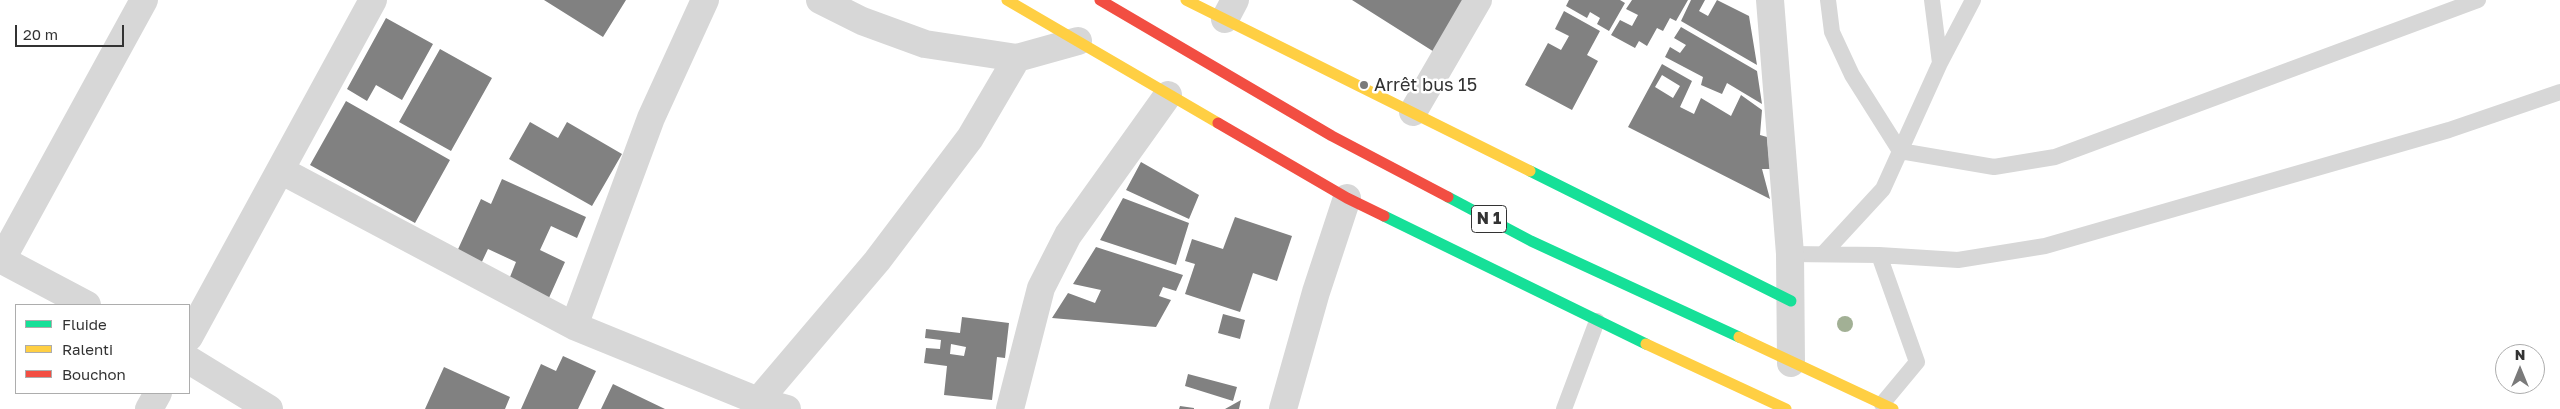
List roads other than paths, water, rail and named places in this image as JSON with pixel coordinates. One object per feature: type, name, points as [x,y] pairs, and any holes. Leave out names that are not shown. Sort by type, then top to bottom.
[{"type":"main road","name":"N 1","points":[[1007,0],[1348,198],[1597,321],[1786,409]]},
{"type":"main road","name":"N 1","points":[[1100,0],[1332,136],[1530,241],[1887,407]]},
{"type":"main road","points":[[1186,0],[1230,10],[1413,112],[1791,301]]},
{"type":"street","points":[[85,304],[1,259],[144,0]]},
{"type":"street","points":[[190,335],[282,170],[373,0]]},
{"type":"street","points":[[574,326],[651,118],[705,0]]},
{"type":"street","points":[[820,0],[862,21],[925,44],[1017,58],[1078,41]]},
{"type":"street","points":[[1413,112],[1478,0]]},
{"type":"street","points":[[1770,0],[1790,254],[1791,364]]},
{"type":"street","points":[[756,405],[877,261],[970,138],[1017,58]]},
{"type":"street","points":[[1010,409],[1041,288],[1054,262],[1068,236],[1168,95]]},
{"type":"street","points":[[282,170],[574,326],[756,405],[788,409]]},
{"type":"street","points":[[1283,409],[1316,292],[1348,198]]},
{"type":"street","points":[[190,361],[270,409]]},
{"type":"street","points":[[149,409],[157,394]]},
{"type":"lane","points":[[1828,0],[1832,32],[1852,75],[1900,151],[1994,167],[2055,157],[2478,0]]},
{"type":"lane","points":[[1932,0],[1940,63]]},
{"type":"lane","points":[[1823,254],[1883,189],[1940,63],[1973,0]]},
{"type":"lane","points":[[1790,254],[1879,255],[1958,260],[2045,246],[2450,130],[2560,92]]},
{"type":"lane","points":[[1879,255],[1917,362],[1887,407]]},
{"type":"lane","points":[[1564,409],[1597,321]]},
{"type":"place","name":"Arrêt bus 15","points":[[1364,85]]}]
